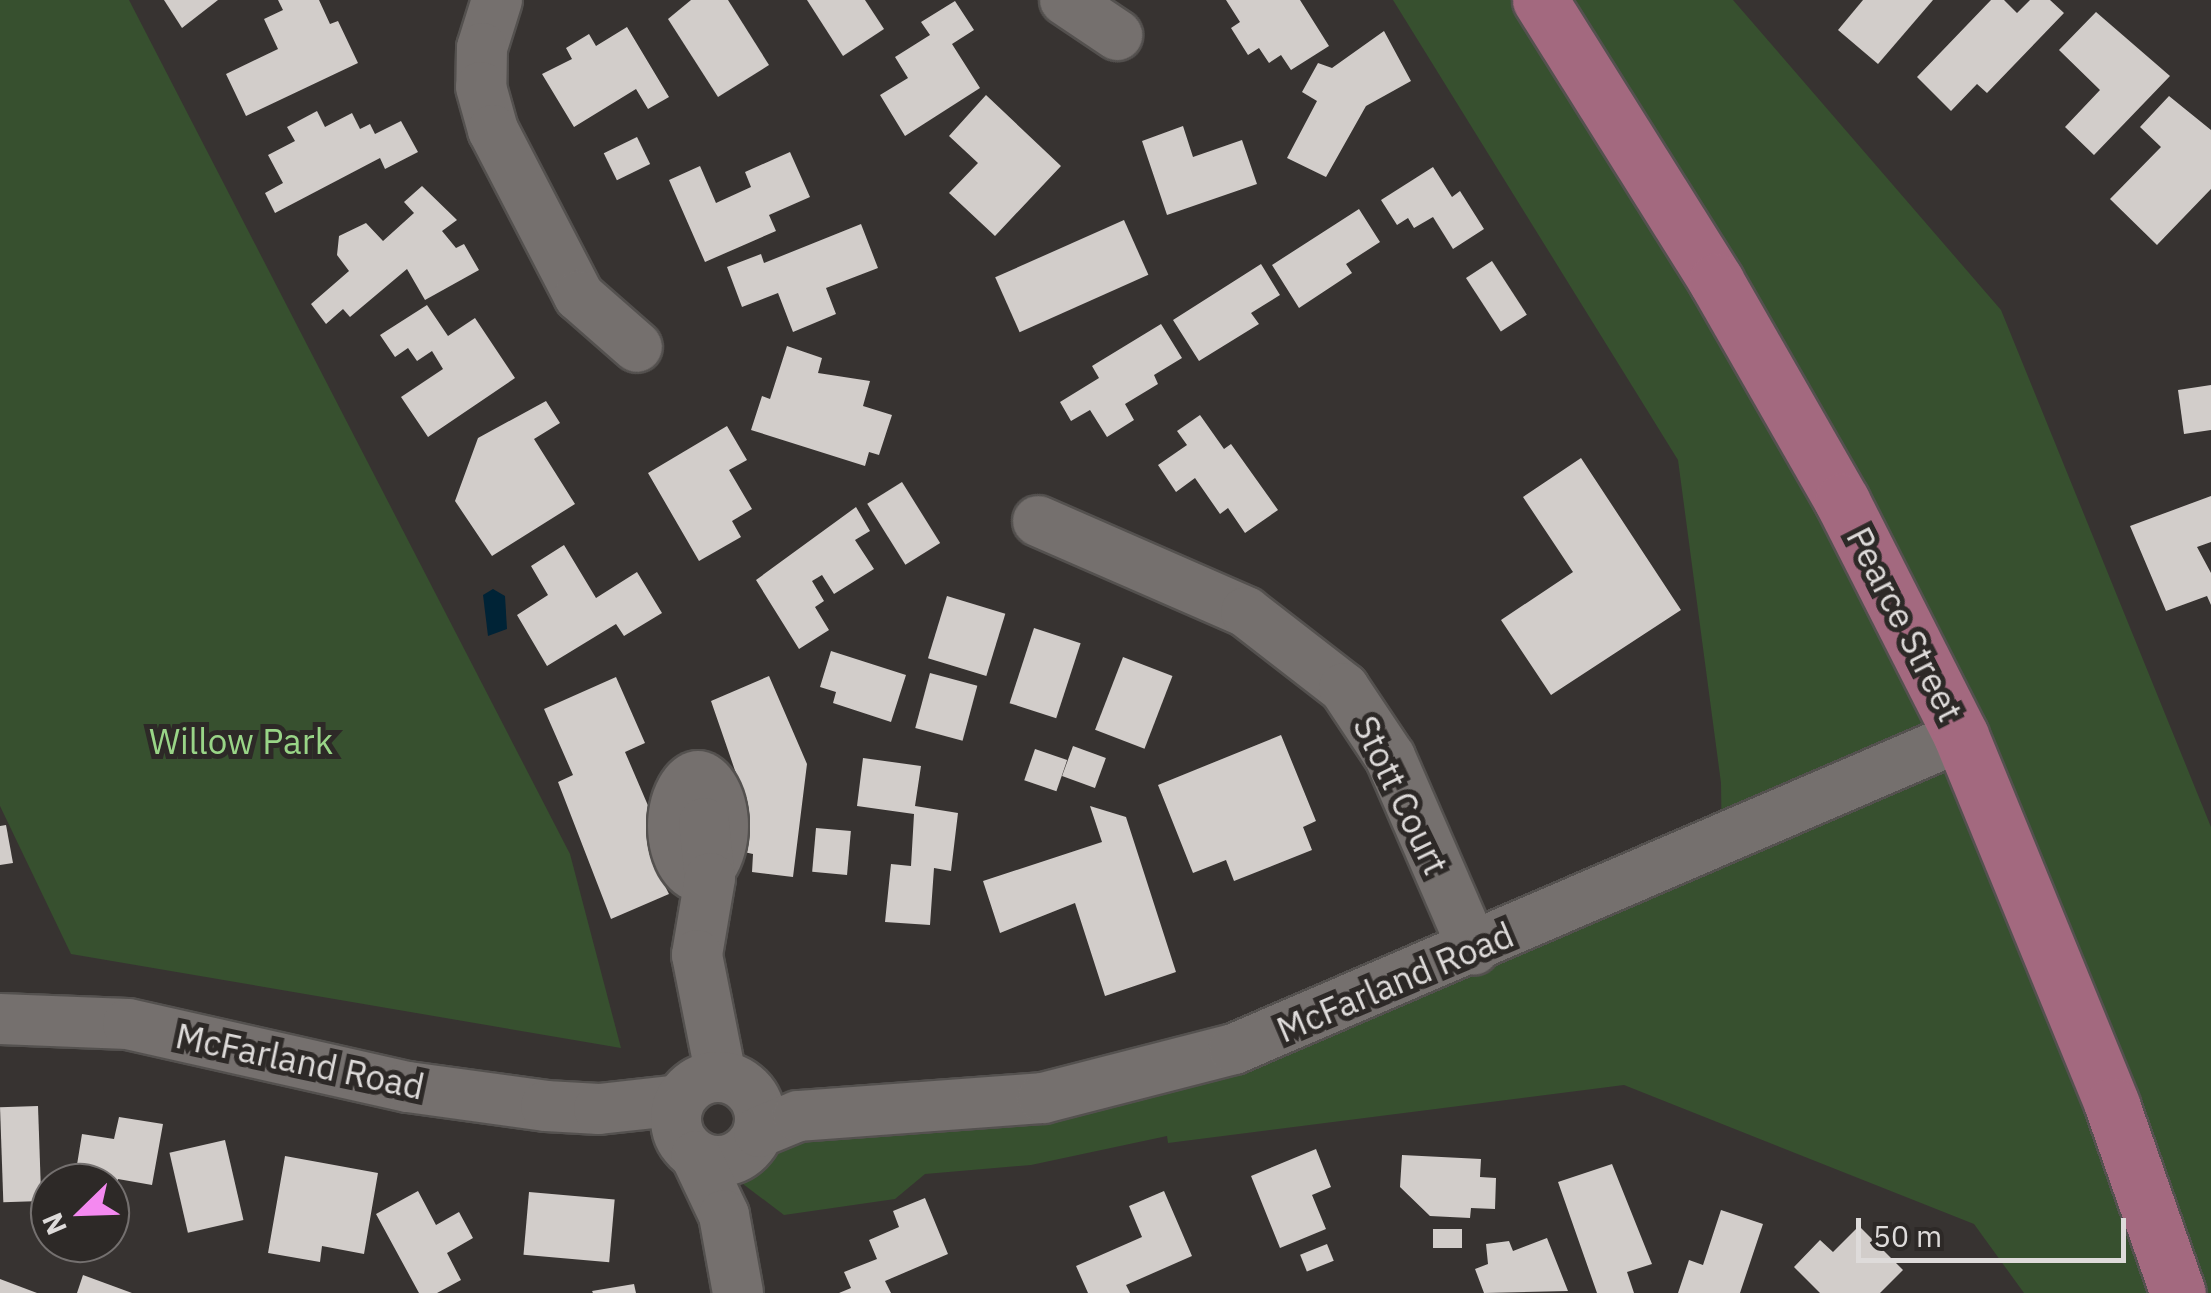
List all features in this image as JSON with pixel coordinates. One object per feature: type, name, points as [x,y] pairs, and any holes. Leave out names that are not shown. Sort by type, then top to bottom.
[{"type":"main road","name":"Pearce Street","points":[[1540,0],[1716,282],[1842,501],[1961,736],[2112,1105],[2178,1293]]},
{"type":"street","points":[[497,0],[482,48],[481,88],[494,130],[579,296],[637,347]]},
{"type":"street","points":[[1065,0],[1117,35]]},
{"type":"street","name":"Stott Court","points":[[1038,521],[1246,612],[1344,688],[1390,757],[1474,950]]},
{"type":"street","name":"McFarland Road","points":[[0,1019],[128,1024],[408,1087],[728,1121],[1004,1104],[1142,1077],[1322,1016],[1961,736]]},
{"type":"street","points":[[704,823],[710,878],[697,955],[728,1121],[724,1215],[738,1293]]},
{"type":"green space","name":"Willow Park","points":[[0,0],[129,0],[570,854],[621,1048],[71,954],[0,806]]},
{"type":"green space","points":[[1393,0],[1733,0],[2001,310],[2211,827],[2211,1293],[2024,1293],[1974,1224],[1624,1085],[1168,1143],[1167,1136],[1031,1165],[925,1174],[895,1199],[784,1215],[743,1184],[742,1166],[767,1144],[934,1131],[1110,1106],[1722,864],[1721,783],[1678,460]]},
{"type":"water","points":[[493,589],[505,596],[507,629],[488,636],[483,595]]},
{"type":"building","points":[[164,0],[218,0],[182,28]]},
{"type":"building","points":[[278,0],[319,0],[330,24],[338,21],[358,63],[246,116],[226,74],[278,49],[264,19],[283,10]]},
{"type":"building","points":[[691,0],[728,0],[769,65],[718,97],[668,19]]},
{"type":"building","points":[[807,0],[865,0],[884,29],[843,56]]},
{"type":"building","points":[[1226,0],[1300,0],[1329,46],[1291,70],[1281,55],[1269,63],[1259,48],[1248,55],[1231,28],[1240,22]]},
{"type":"building","points":[[1863,0],[1933,0],[1878,64],[1838,30]]},
{"type":"building","points":[[1991,0],[2004,0],[2017,13],[2030,0],[2050,0],[2064,13],[1987,93],[1977,84],[1951,111],[1917,77]]},
{"type":"building","points":[[955,1],[974,30],[952,44],[980,88],[905,136],[880,95],[908,78],[895,57],[930,35],[921,22]]},
{"type":"building","points":[[2096,12],[2170,76],[2094,155],[2065,127],[2100,90],[2059,50]]},
{"type":"building","points":[[627,27],[669,97],[648,109],[636,89],[574,127],[542,74],[572,59],[566,48],[589,34],[596,46]]},
{"type":"building","points":[[1384,31],[1411,81],[1366,106],[1326,177],[1287,158],[1317,101],[1302,92],[1318,63],[1332,68]]},
{"type":"building","points":[[986,95],[1061,166],[995,236],[949,193],[978,163],[949,136]]},
{"type":"building","points":[[2169,96],[2211,130],[2211,189],[2157,245],[2110,199],[2161,147],[2140,127]]},
{"type":"building","points":[[317,111],[325,127],[352,113],[360,129],[370,124],[375,134],[401,121],[418,152],[385,169],[380,158],[275,213],[265,193],[283,183],[268,155],[295,141],[287,127]]},
{"type":"building","points":[[1183,126],[1193,157],[1242,140],[1257,184],[1167,215],[1142,141]]},
{"type":"building","points":[[637,137],[650,164],[617,180],[604,153]]},
{"type":"building","points":[[790,152],[810,197],[769,215],[776,231],[705,262],[669,180],[700,166],[716,203],[751,187],[745,172]]},
{"type":"building","points":[[1433,167],[1452,197],[1460,191],[1484,229],[1453,249],[1433,217],[1414,228],[1408,218],[1397,225],[1381,200]]},
{"type":"building","points":[[422,186],[457,220],[442,231],[456,248],[464,244],[479,270],[425,300],[407,269],[350,317],[343,309],[326,324],[311,304],[349,271],[337,255],[339,236],[366,223],[383,241],[414,213],[404,202]]},
{"type":"building","points":[[1359,209],[1380,242],[1346,264],[1352,273],[1299,308],[1272,265]]},
{"type":"building","points":[[1124,220],[1148,275],[1020,332],[995,277]]},
{"type":"building","points":[[861,224],[878,268],[826,288],[836,314],[793,332],[778,293],[742,307],[727,267],[761,254],[764,263]]},
{"type":"building","points":[[1492,261],[1527,315],[1501,332],[1466,278]]},
{"type":"building","points":[[1261,264],[1280,295],[1251,313],[1259,324],[1199,361],[1173,320]]},
{"type":"building","points":[[427,305],[448,336],[475,318],[515,378],[428,437],[401,397],[443,369],[432,351],[417,361],[408,348],[395,357],[380,335]]},
{"type":"building","points":[[1161,324],[1182,358],[1154,375],[1158,384],[1125,404],[1134,420],[1107,437],[1090,410],[1071,421],[1060,402],[1099,378],[1092,366]]},
{"type":"building","points":[[787,346],[822,358],[818,373],[870,381],[863,406],[892,415],[879,455],[869,452],[865,466],[751,430],[762,396],[770,399]]},
{"type":"building","points":[[2211,385],[2211,430],[2184,434],[2178,390]]},
{"type":"building","points":[[546,401],[560,423],[534,439],[575,504],[492,556],[455,501],[478,438]]},
{"type":"building","points":[[1200,415],[1224,449],[1231,444],[1278,510],[1245,533],[1228,508],[1220,514],[1195,478],[1176,492],[1158,465],[1187,445],[1177,431]]},
{"type":"building","points":[[727,426],[747,460],[729,470],[752,509],[732,521],[741,537],[699,561],[648,473]]},
{"type":"building","points":[[1581,458],[1681,610],[1551,695],[1501,620],[1573,572],[1523,497]]},
{"type":"building","points":[[902,482],[940,543],[905,565],[867,504]]},
{"type":"building","points":[[2211,496],[2211,542],[2197,547],[2211,573],[2211,605],[2207,596],[2166,611],[2130,526]]},
{"type":"building","points":[[856,507],[870,531],[855,540],[874,569],[834,594],[822,575],[812,581],[824,601],[815,607],[829,630],[799,649],[756,580]]},
{"type":"building","points":[[564,545],[596,598],[637,572],[662,613],[624,636],[616,624],[547,666],[517,615],[548,595],[531,566]]},
{"type":"building","points":[[947,596],[1005,614],[986,676],[928,658]]},
{"type":"building","points":[[1034,628],[1081,643],[1056,718],[1010,703]]},
{"type":"building","points":[[831,651],[906,675],[891,722],[833,703],[836,692],[820,687]]},
{"type":"building","points":[[1123,657],[1172,676],[1145,749],[1095,730]]},
{"type":"building","points":[[930,673],[977,686],[963,741],[915,728]]},
{"type":"building","points":[[769,676],[807,764],[793,877],[752,872],[753,854],[735,850],[740,785],[711,701]]},
{"type":"building","points":[[616,677],[645,743],[625,752],[680,880],[665,886],[669,894],[611,919],[558,782],[573,775],[544,709]]},
{"type":"building","points":[[1281,735],[1316,821],[1303,827],[1312,850],[1234,881],[1226,860],[1193,873],[1158,785]]},
{"type":"building","points":[[1073,746],[1106,758],[1095,788],[1062,776]]},
{"type":"building","points":[[1035,749],[1067,760],[1056,791],[1024,780]]},
{"type":"building","points":[[863,758],[921,766],[915,806],[958,813],[951,871],[934,868],[930,925],[885,922],[891,864],[911,866],[914,814],[857,806]]},
{"type":"building","points":[[1090,806],[1126,817],[1176,972],[1105,996],[1075,903],[1000,933],[983,881],[1102,842]]},
{"type":"building","points":[[6,825],[13,863],[0,865],[0,826]]},
{"type":"building","points":[[816,828],[851,831],[847,875],[812,872]]},
{"type":"building","points":[[38,1106],[40,1163],[30,1163],[30,1201],[3,1202],[0,1107]]},
{"type":"building","points":[[119,1117],[163,1124],[152,1185],[130,1181],[130,1163],[77,1163],[82,1134],[114,1139]]},
{"type":"building","points":[[225,1140],[243,1220],[188,1233],[169,1153]]},
{"type":"building","points":[[1316,1149],[1331,1187],[1312,1195],[1326,1229],[1280,1248],[1251,1176]]},
{"type":"building","points":[[1402,1155],[1481,1159],[1480,1177],[1496,1178],[1495,1209],[1471,1208],[1470,1218],[1430,1216],[1400,1187]]},
{"type":"building","points":[[285,1156],[378,1173],[364,1254],[322,1246],[320,1262],[268,1253]]},
{"type":"building","points":[[1612,1164],[1652,1264],[1627,1272],[1634,1293],[1597,1293],[1558,1182]]},
{"type":"building","points":[[418,1191],[436,1225],[459,1212],[473,1238],[447,1253],[461,1280],[437,1293],[419,1293],[376,1214]]},
{"type":"building","points":[[1164,1191],[1192,1256],[1126,1285],[1130,1293],[1088,1293],[1076,1266],[1142,1237],[1129,1206]]},
{"type":"building","points":[[529,1192],[615,1199],[609,1262],[524,1255]]},
{"type":"building","points":[[925,1198],[948,1254],[885,1281],[891,1293],[839,1293],[851,1288],[844,1272],[877,1259],[869,1240],[899,1227],[893,1211]]},
{"type":"building","points":[[1721,1210],[1763,1224],[1740,1293],[1678,1293],[1689,1260],[1703,1265]]},
{"type":"building","points":[[1859,1226],[1903,1270],[1880,1293],[1820,1293],[1794,1267],[1820,1240],[1833,1252]]},
{"type":"building","points":[[1433,1229],[1462,1229],[1462,1248],[1433,1248]]},
{"type":"building","points":[[1547,1238],[1568,1291],[1484,1293],[1475,1269],[1488,1264],[1486,1244],[1509,1241],[1513,1251]]},
{"type":"building","points":[[1327,1244],[1334,1261],[1307,1272],[1300,1255]]},
{"type":"building","points":[[83,1275],[132,1293],[77,1293]]},
{"type":"building","points":[[0,1279],[37,1293],[0,1293]]},
{"type":"building","points":[[634,1284],[636,1293],[592,1291]]}]
